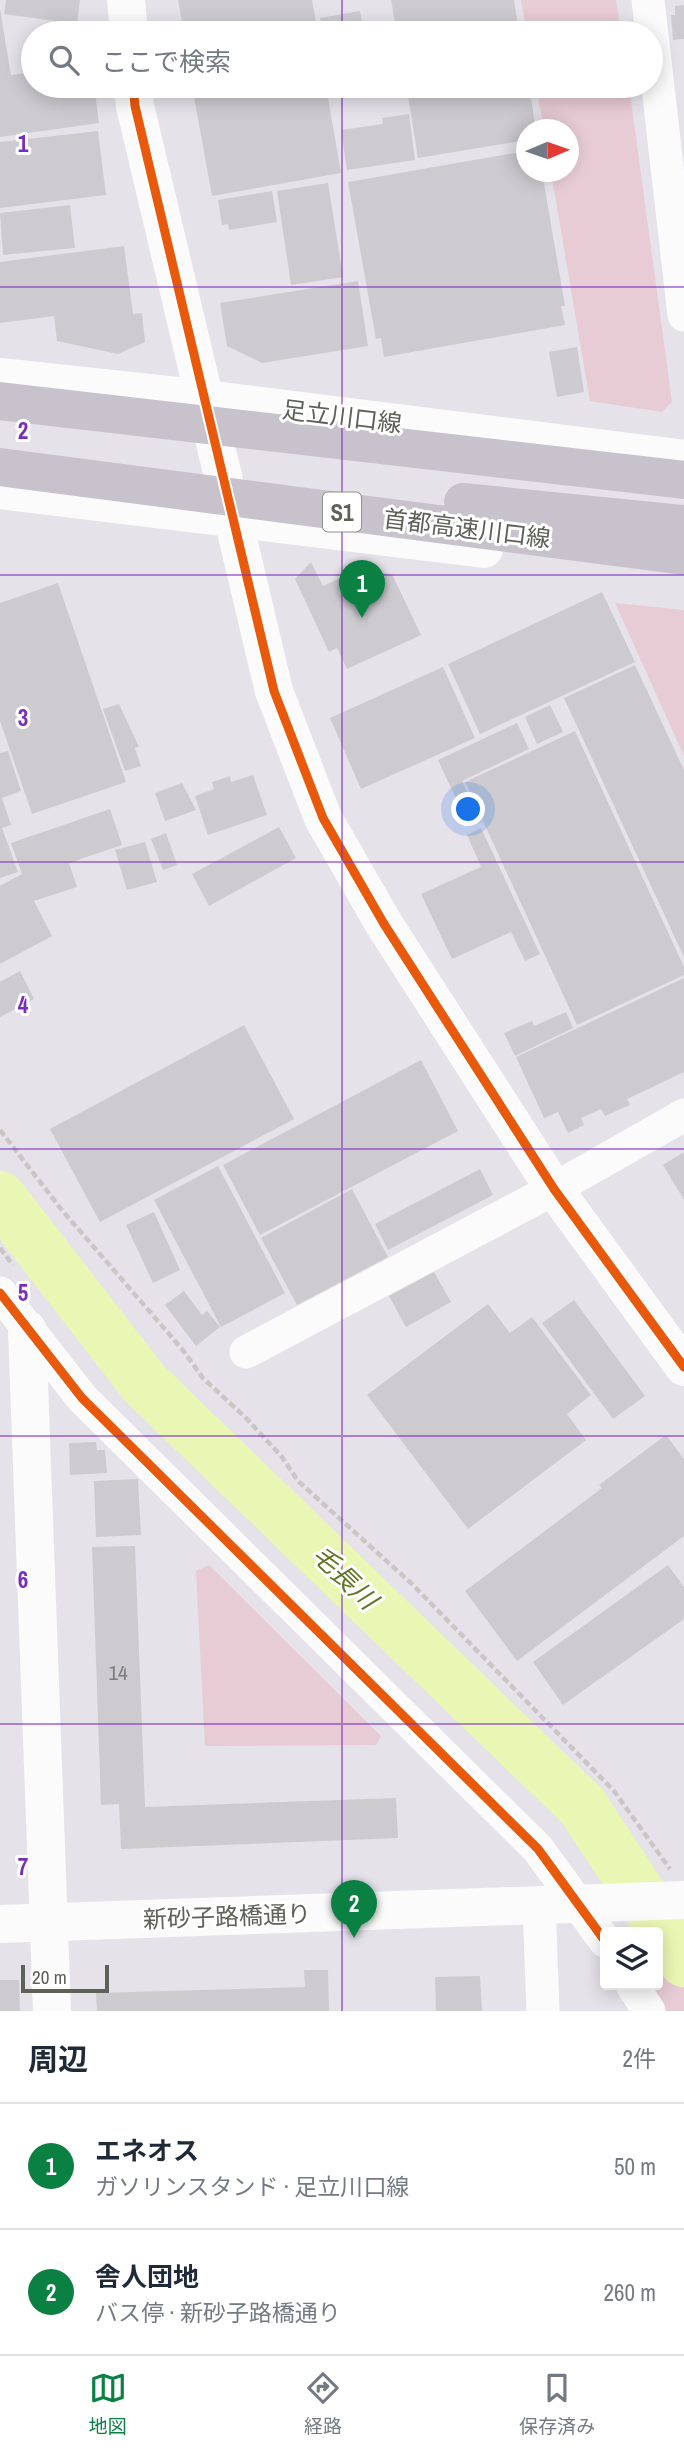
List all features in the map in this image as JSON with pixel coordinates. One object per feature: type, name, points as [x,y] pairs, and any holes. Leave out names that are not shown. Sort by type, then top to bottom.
[{"type":"highway","points":[[0,401],[684,480]]},
{"type":"highway","points":[[0,454],[99,461],[287,484],[684,524]]},
{"type":"highway","name":"首都高速川口線","points":[[0,467],[684,556]]},
{"type":"street","points":[[126,0],[128,21]]},
{"type":"street","points":[[648,0],[650,21]]},
{"type":"street","points":[[134,98],[274,691],[323,818],[384,924],[554,1189],[684,1367]]},
{"type":"street","points":[[659,98],[684,315]]},
{"type":"street","name":"足立川口線","points":[[0,377],[205,399],[684,460]]},
{"type":"street","points":[[0,490],[684,572]]},
{"type":"street","points":[[246,1352],[554,1189],[684,1115]]},
{"type":"street","points":[[0,1293],[82,1398],[538,1849],[597,1903],[602,1927]]},
{"type":"street","points":[[27,1329],[52,2011]]},
{"type":"street","name":"新砂子路橋通り","points":[[0,1924],[597,1903],[678,1886]]},
{"type":"street","points":[[539,1904],[543,2011]]},
{"type":"street","points":[[635,1990],[649,2011]]},
{"type":"path","points":[[0,1130],[61,1209],[182,1349],[202,1378],[255,1428],[282,1457],[298,1481],[411,1583],[614,1791],[678,1886]]},
{"type":"shaded area","points":[[521,0],[616,0],[619,21],[525,21]]},
{"type":"shaded area","points":[[538,98],[631,98],[672,402],[662,412],[590,401],[553,182],[579,182],[579,119],[542,119]]},
{"type":"shaded area","points":[[615,603],[684,610],[684,756]]},
{"type":"shaded area","points":[[209,1565],[381,1736],[376,1745],[205,1746],[196,1571]]},
{"type":"shaded area","points":[[663,1956],[684,1988],[684,2011],[663,2011],[650,1990],[663,1990]]},
{"type":"building","points":[[6,0],[80,0],[77,21],[55,21],[4,14]]},
{"type":"building","points":[[178,0],[312,0],[316,21],[182,21]]},
{"type":"building","points":[[391,0],[514,0],[517,21],[395,21]]},
{"type":"building","points":[[684,5],[684,39],[673,40],[671,15],[675,15],[675,6]]},
{"type":"building","points":[[0,9],[11,75],[21,74],[21,98],[96,98],[99,123],[0,137]]},
{"type":"building","points":[[360,11],[362,21],[321,21],[320,18]]},
{"type":"building","points":[[194,98],[328,98],[341,173],[212,196]]},
{"type":"building","points":[[408,98],[531,98],[534,119],[516,119],[516,142],[418,158]]},
{"type":"building","points":[[409,114],[415,160],[347,170],[341,130],[383,124],[382,118]]},
{"type":"building","points":[[98,131],[106,195],[0,208],[0,142]]},
{"type":"building","points":[[516,153],[516,182],[544,182],[565,306],[561,306],[565,325],[384,357],[381,338],[376,339],[348,182]]},
{"type":"building","points":[[328,183],[343,277],[291,285],[277,191]]},
{"type":"building","points":[[272,191],[277,222],[229,230],[228,224],[222,225],[218,200]]},
{"type":"building","points":[[70,205],[75,248],[3,255],[0,213]]},
{"type":"building","points":[[124,246],[133,314],[142,313],[145,342],[118,354],[57,341],[54,316],[0,323],[0,262]]},
{"type":"building","points":[[358,281],[368,346],[262,363],[227,346],[220,303]]},
{"type":"building","points":[[577,347],[584,392],[557,397],[549,352]]},
{"type":"building","points":[[311,562],[323,586],[357,570],[392,574],[421,635],[347,669],[337,648],[329,652],[295,579]]},
{"type":"building","points":[[58,583],[126,782],[32,814],[0,721],[0,603]]},
{"type":"building","points":[[602,592],[635,662],[480,734],[448,664]]},
{"type":"building","points":[[635,665],[684,770],[684,957],[564,698]]},
{"type":"building","points":[[443,667],[475,738],[361,789],[330,718]]},
{"type":"building","points":[[119,704],[139,747],[135,748],[141,766],[125,771],[103,709]]},
{"type":"building","points":[[550,705],[563,732],[537,744],[525,717]]},
{"type":"building","points":[[517,723],[529,749],[462,781],[482,822],[469,827],[438,760]]},
{"type":"building","points":[[575,731],[684,967],[684,975],[577,1025],[465,782]]},
{"type":"building","points":[[8,751],[21,791],[2,798],[11,825],[2,828],[18,872],[0,878],[0,753]]},
{"type":"building","points":[[253,775],[267,815],[208,835],[195,796],[214,789],[212,782],[230,776],[231,782]]},
{"type":"building","points":[[182,783],[196,810],[165,821],[155,793]]},
{"type":"building","points":[[110,809],[122,845],[69,863],[77,887],[34,901],[52,936],[0,964],[0,886],[22,874],[11,843]]},
{"type":"building","points":[[279,827],[296,858],[209,906],[192,874]]},
{"type":"building","points":[[481,828],[540,954],[525,961],[511,932],[452,959],[421,894],[481,867],[467,835]]},
{"type":"building","points":[[166,833],[177,865],[163,870],[151,839]]},
{"type":"building","points":[[145,842],[157,882],[127,890],[115,850]]},
{"type":"building","points":[[20,971],[34,999],[0,1017],[0,982]]},
{"type":"building","points":[[684,978],[684,1072],[627,1099],[630,1105],[605,1116],[601,1109],[581,1118],[584,1125],[568,1133],[558,1112],[544,1118],[516,1057]]},
{"type":"building","points":[[566,1012],[573,1028],[515,1056],[504,1033],[532,1021],[534,1026]]},
{"type":"building","points":[[244,1025],[294,1119],[100,1222],[50,1129]]},
{"type":"building","points":[[421,1060],[458,1131],[260,1235],[223,1165]]},
{"type":"building","points":[[684,1152],[684,1200],[663,1165]]},
{"type":"building","points":[[218,1166],[285,1293],[221,1327],[154,1200]]},
{"type":"building","points":[[480,1169],[493,1195],[388,1250],[375,1224]]},
{"type":"building","points":[[352,1189],[388,1257],[297,1305],[261,1238]]},
{"type":"building","points":[[154,1212],[180,1270],[153,1283],[126,1225]]},
{"type":"building","points":[[434,1272],[451,1302],[406,1327],[389,1296]]},
{"type":"building","points":[[184,1291],[202,1315],[207,1311],[220,1327],[196,1346],[165,1305]]},
{"type":"building","points":[[574,1300],[645,1396],[613,1419],[542,1323]]},
{"type":"building","points":[[488,1304],[510,1333],[532,1317],[591,1395],[567,1414],[586,1440],[468,1529],[367,1395]]},
{"type":"building","points":[[666,1435],[684,1459],[684,1536],[517,1661],[465,1591],[602,1488],[599,1485]]},
{"type":"building","points":[[96,1442],[97,1450],[105,1450],[107,1473],[70,1475],[69,1443]]},
{"type":"building","points":[[138,1479],[141,1535],[96,1537],[94,1481]]},
{"type":"building","points":[[135,1546],[145,1807],[396,1798],[398,1838],[121,1849],[119,1804],[101,1805],[92,1547]]},
{"type":"building","points":[[668,1565],[684,1587],[684,1619],[563,1705],[533,1662]]},
{"type":"building","points":[[304,1970],[328,1970],[329,2011],[97,2011],[96,1993],[305,1987]]},
{"type":"building","points":[[480,1976],[482,2011],[436,2011],[435,1977]]},
{"type":"building","points":[[0,1980],[19,1980],[20,2011],[0,2011]]},
{"type":"waterway","name":"毛長川","points":[[0,1197],[144,1383],[583,1807],[684,1961]]},
{"type":"cycle path","points":[[134,98],[274,691],[323,818],[384,924],[554,1189],[684,1367]]},
{"type":"cycle path","points":[[0,1293],[82,1398],[538,1849],[600,1934]]},
{"type":"place","name":"エネオス","points":[[362,618]]},
{"type":"place","name":"舎人団地","points":[[354,1938]]}]
